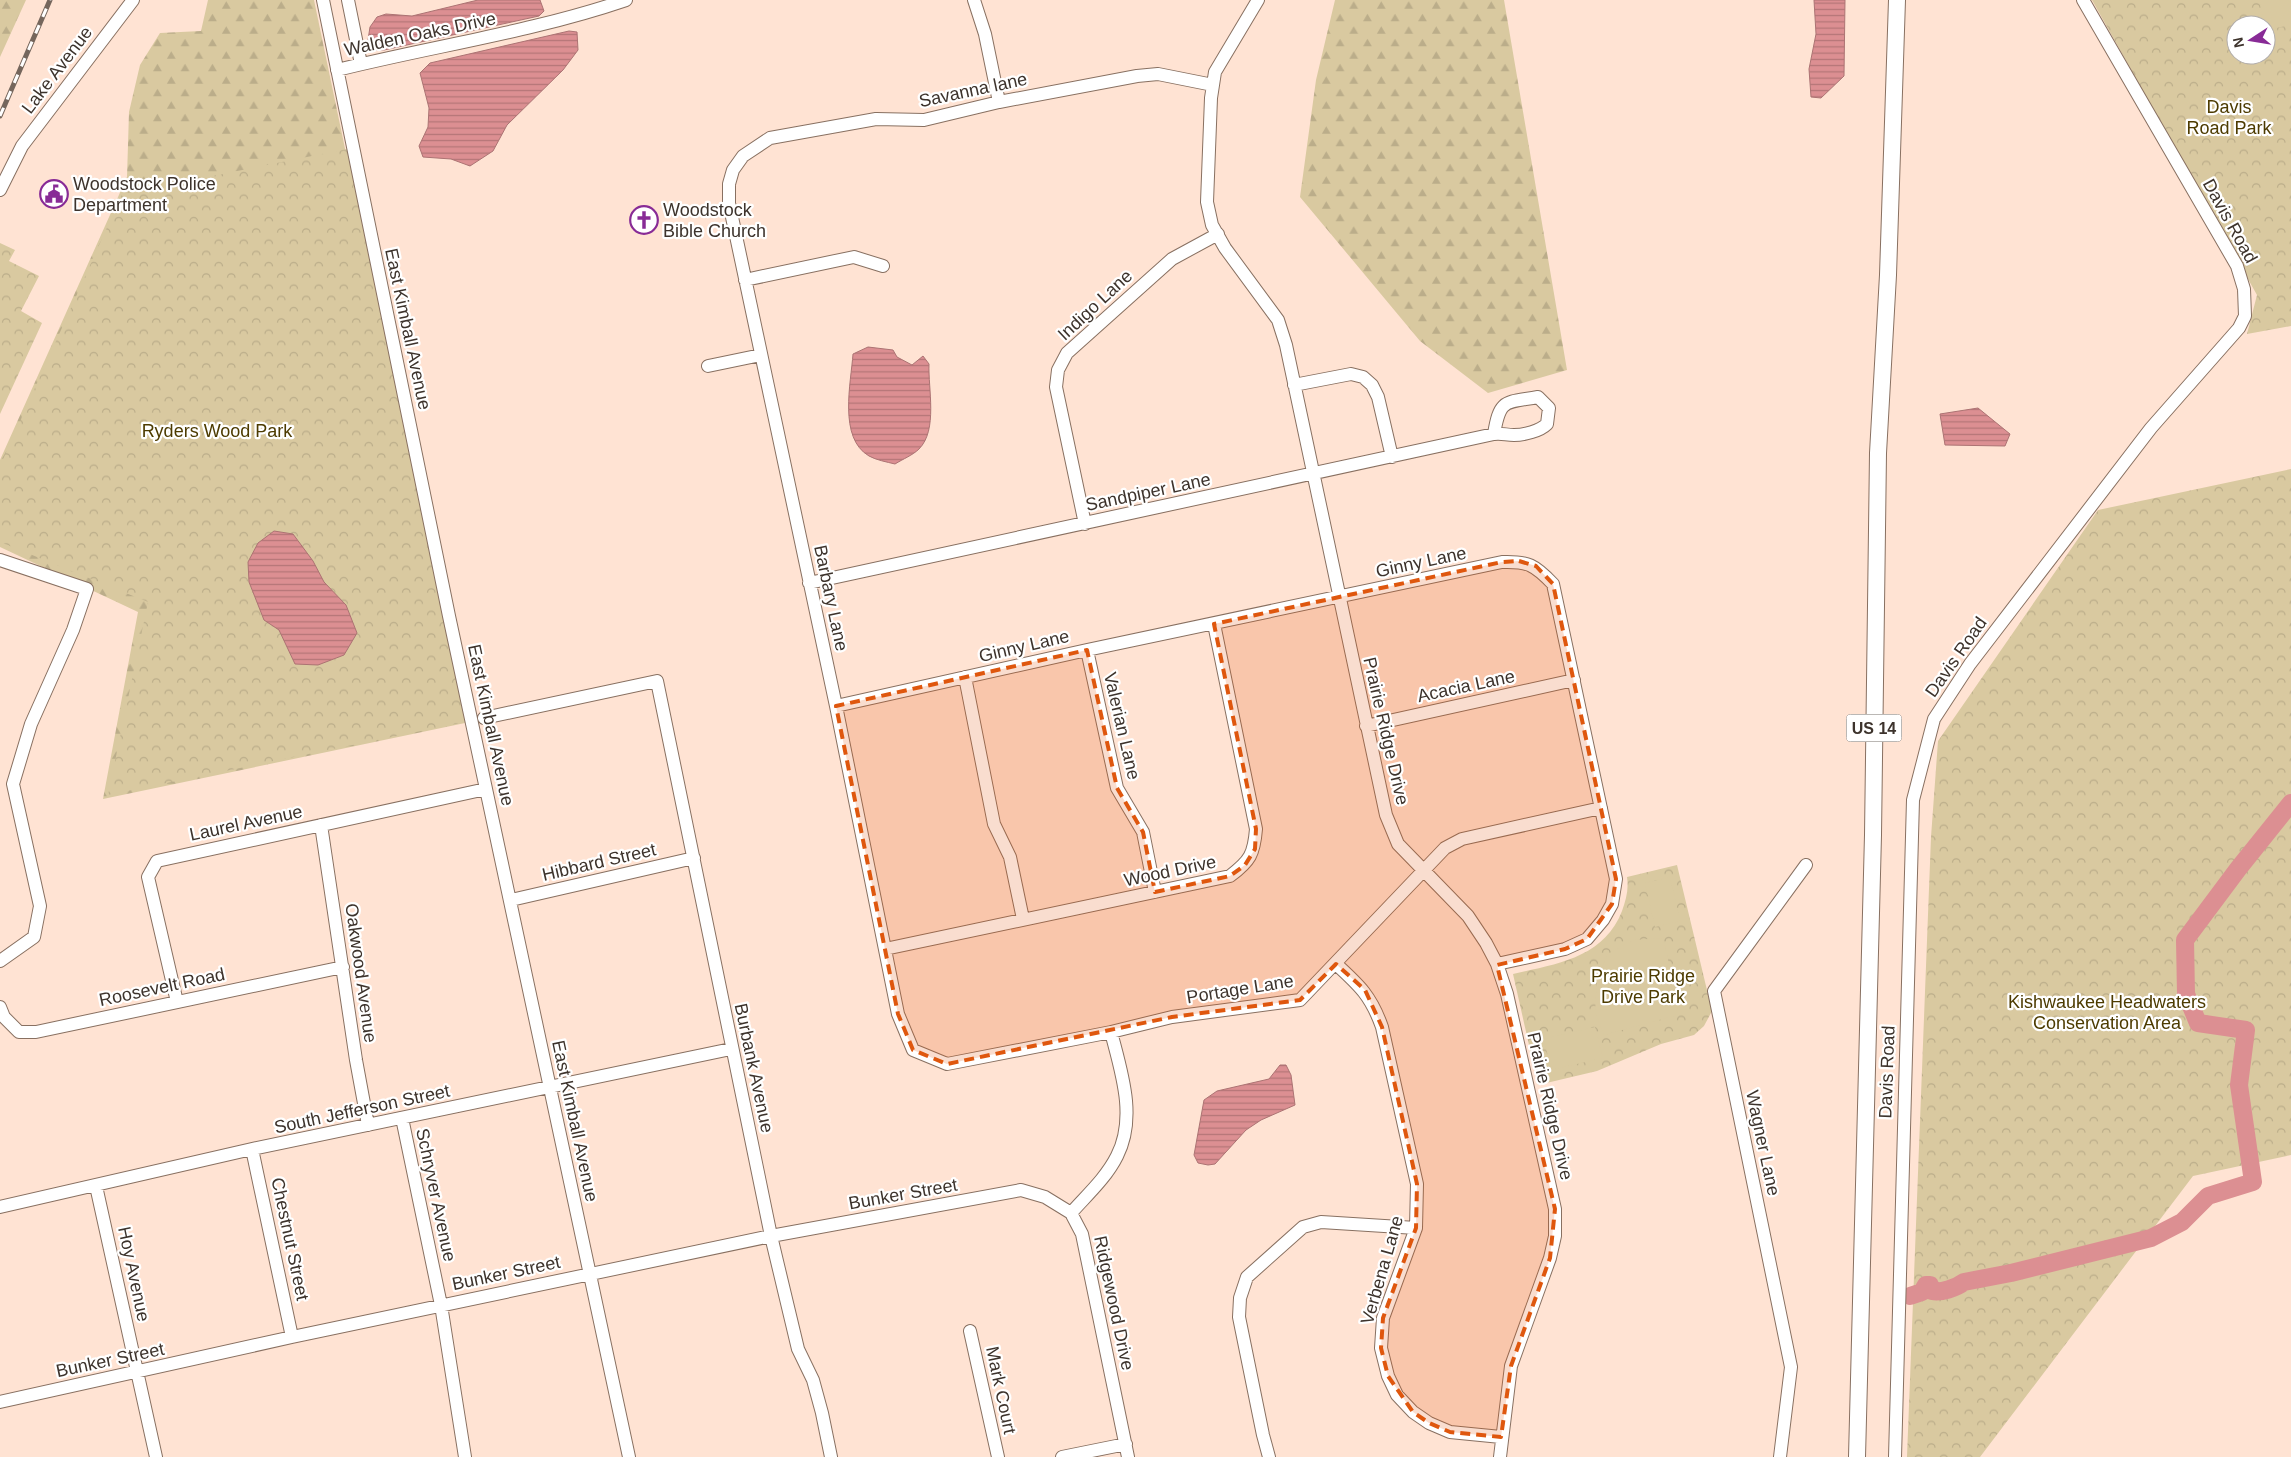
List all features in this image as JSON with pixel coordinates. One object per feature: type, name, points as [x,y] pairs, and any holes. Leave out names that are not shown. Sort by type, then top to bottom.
[{"type":"main road","name":"US 14","points":[[1857,1457],[1873,835],[1878,453],[1888,275],[1897,0]]},
{"type":"street","name":"Lake Avenue","points":[[0,190],[22,146],[133,0]]},
{"type":"street","name":"East Kimball Avenue","points":[[323,0],[486,789],[629,1457]]},
{"type":"street","points":[[348,0],[361,64]]},
{"type":"street","name":"Walden Oaks Drive","points":[[337,70],[534,28],[626,0]]},
{"type":"street","points":[[974,0],[985,34],[999,102]]},
{"type":"street","name":"Prairie Ridge Drive","points":[[1258,0],[1215,72],[1211,98],[1208,202],[1212,224],[1225,248],[1278,320],[1286,345],[1338,597],[1386,815],[1398,844],[1423,872],[1468,916],[1497,964],[1507,994],[1555,1209],[1555,1236],[1550,1258],[1511,1366],[1500,1457]]},
{"type":"street","name":"Davis Road","points":[[1895,1457],[1912,800],[1934,719],[1970,664],[2151,428],[2226,344],[2239,328],[2245,316],[2244,290],[2237,266],[2082,0]]},
{"type":"street","name":"Savanna lane","points":[[743,156],[770,138],[876,119],[924,120],[999,102],[1144,75],[1158,74],[1213,85]]},
{"type":"street","name":"Barbary Lane","points":[[743,156],[733,170],[729,184],[729,202],[836,706],[898,1014],[913,1050]]},
{"type":"street","name":"Indigo Lane","points":[[1085,524],[1056,387],[1058,370],[1067,353],[1172,258],[1218,234]]},
{"type":"street","points":[[745,280],[854,257],[883,266]]},
{"type":"street","points":[[708,366],[761,355]]},
{"type":"street","points":[[1294,385],[1351,374],[1363,377],[1372,385],[1378,397],[1392,457]]},
{"type":"street","name":"Sandpiper Lane","points":[[809,583],[1494,434]]},
{"type":"street","points":[[0,560],[87,590],[73,630],[31,724],[13,784],[40,906],[34,937],[0,961]]},
{"type":"street","name":"Ginny Lane","points":[[836,706],[1087,650],[1502,562],[1518,561],[1536,566],[1552,584],[1616,879],[1612,904],[1603,920],[1587,939],[1566,949],[1497,964]]},
{"type":"street","name":"Wood Drive","points":[[885,949],[1230,876],[1245,865],[1255,849],[1256,829],[1214,624]]},
{"type":"street","name":"Valerian Lane","points":[[1087,650],[1117,788],[1143,832],[1155,892]]},
{"type":"street","points":[[965,677],[994,824],[1010,857],[1023,919]]},
{"type":"street","name":"Acacia Lane","points":[[1366,726],[1574,680]]},
{"type":"street","name":"Burbank Avenue","points":[[484,718],[657,681],[731,1049],[771,1236],[798,1349],[813,1380],[831,1457]]},
{"type":"street","name":"Laurel Avenue","points":[[177,1002],[148,877],[157,861],[486,789]]},
{"type":"street","name":"Portage Lane","points":[[913,1050],[947,1064],[1111,1032],[1172,1017],[1300,1000],[1445,848],[1462,839],[1601,808]]},
{"type":"street","name":"Oakwood Avenue","points":[[322,825],[357,1068],[368,1125]]},
{"type":"street","name":"Hibbard Street","points":[[511,900],[694,858]]},
{"type":"street","name":"Wagner Lane","points":[[1780,1457],[1791,1367],[1714,991],[1806,865]]},
{"type":"street","name":"Verbena Lane","points":[[1336,964],[1364,990],[1375,1007],[1382,1027],[1416,1184],[1416,1228],[1383,1318],[1380,1348],[1388,1376],[1398,1395],[1413,1412],[1429,1423],[1450,1432],[1501,1437]]},
{"type":"street","name":"Roosevelt Road","points":[[0,1007],[4,1018],[19,1032],[36,1032],[343,967]]},
{"type":"street","points":[[1071,1213],[1102,1179],[1117,1155],[1125,1128],[1126,1093],[1111,1032]]},
{"type":"street","name":"South Jefferson Street","points":[[0,1207],[252,1149],[731,1049]]},
{"type":"street","name":"Schryver Avenue","points":[[402,1118],[440,1305],[465,1457]]},
{"type":"street","name":"Chestnut Street","points":[[252,1149],[292,1337]]},
{"type":"street","name":"Hoy Avenue","points":[[96,1186],[156,1457]]},
{"type":"street","name":"Bunker Street","points":[[0,1402],[440,1305],[771,1236],[1021,1190],[1045,1197],[1071,1213]]},
{"type":"street","name":"Ridgewood Drive","points":[[1071,1213],[1082,1234],[1089,1262],[1128,1457]]},
{"type":"street","points":[[1269,1457],[1239,1317],[1240,1298],[1247,1277],[1303,1227],[1321,1222],[1416,1228]]},
{"type":"street","name":"Mark Court","points":[[970,1331],[998,1457]]},
{"type":"street","points":[[1062,1457],[1126,1444]]},
{"type":"highlighted area","points":[[1519,561],[1536,566],[1553,584],[1616,879],[1612,904],[1587,939],[1565,949],[1497,965],[1555,1209],[1550,1258],[1511,1366],[1501,1437],[1450,1432],[1429,1423],[1413,1412],[1388,1376],[1381,1348],[1383,1318],[1416,1228],[1417,1184],[1382,1027],[1365,990],[1336,964],[1300,1000],[1172,1017],[947,1064],[913,1050],[898,1014],[836,706],[1087,650],[1117,788],[1143,832],[1155,892],[1230,876],[1245,865],[1255,849],[1256,829],[1214,624],[1502,562]]},
{"type":"green space","points":[[0,0],[26,0],[0,57]]},
{"type":"green space","name":"Ryders Wood Park","points":[[208,0],[314,0],[465,723],[103,799],[138,612],[0,547],[0,460],[127,177],[129,112],[140,65],[160,33],[201,31]]},
{"type":"green space","points":[[1335,0],[1504,0],[1567,370],[1488,393],[1420,341],[1300,197],[1316,80]]},
{"type":"green space","name":"Davis Road Park","points":[[2092,0],[2291,0],[2291,326],[2247,334],[2257,295]]},
{"type":"green space","points":[[2259,0],[2291,0],[2291,25],[2276,28],[2276,15],[2262,15]]},
{"type":"green space","name":"Ryders Wood Park","points":[[347,149],[465,722],[108,795],[148,602],[0,542],[0,466],[122,194]]},
{"type":"green space","points":[[0,243],[15,250],[9,261],[39,276],[21,311],[42,323],[0,414]]},
{"type":"green space","name":"Kishwaukee Headwaters Conservation Area","points":[[2291,469],[2291,1155],[2193,1176],[1980,1457],[1907,1457],[1931,837],[1938,741],[2098,510]]},
{"type":"green space","name":"Prairie Ridge Drive Park","points":[[1677,865],[1712,1011],[1704,1026],[1694,1035],[1661,1044],[1597,1071],[1538,1085],[1513,974],[1562,962],[1591,949],[1614,927],[1622,911],[1627,894],[1627,877]]},
{"type":"green space","points":[[1670,877],[1680,921],[1655,927],[1645,883]]},
{"type":"green space","points":[[1663,938],[1679,1007],[1674,1016],[1604,1035],[1595,1012],[1597,978],[1608,954],[1634,940]]},
{"type":"green space","points":[[1595,1027],[1603,1058],[1551,1070],[1544,1039]]},
{"type":"shaded area","points":[[478,0],[540,0],[544,11],[539,16],[384,50],[375,50],[368,40],[370,27],[377,17],[386,14],[412,16]]},
{"type":"shaded area","points":[[1814,0],[1845,0],[1844,76],[1821,98],[1811,97],[1809,69],[1816,34]]},
{"type":"shaded area","points":[[569,31],[577,32],[578,50],[563,70],[507,125],[493,151],[470,166],[451,159],[423,157],[419,146],[428,127],[429,108],[420,73],[430,63]]},
{"type":"shaded area","points":[[868,347],[893,350],[897,357],[912,365],[923,356],[929,364],[931,409],[925,441],[919,449],[895,464],[869,456],[859,448],[853,437],[850,423],[849,394],[853,354]]},
{"type":"shaded area","points":[[1978,408],[2010,434],[2005,446],[1945,445],[1940,414]]},
{"type":"shaded area","points":[[274,531],[293,534],[313,561],[324,582],[346,605],[357,633],[344,655],[318,665],[295,664],[279,630],[264,620],[249,582],[248,562],[258,543]]},
{"type":"shaded area","points":[[1280,1065],[1286,1065],[1291,1075],[1295,1105],[1261,1120],[1246,1130],[1215,1164],[1198,1163],[1194,1155],[1204,1100],[1217,1091],[1269,1079]]},
{"type":"waterway","points":[[1910,1296],[1922,1292],[1926,1285],[1930,1285],[1932,1291],[1944,1291],[1964,1282],[2011,1273],[2151,1238],[2182,1222],[2208,1196],[2253,1182],[2239,1085],[2246,1030],[2198,1023],[2186,994],[2185,940],[2238,869],[2291,803]]},
{"type":"railway","points":[[0,116],[50,0]]},
{"type":"place","name":"Woodstock Police Department","points":[[54,194]]},
{"type":"place","name":"Woodstock Bible Church","points":[[644,220]]}]
